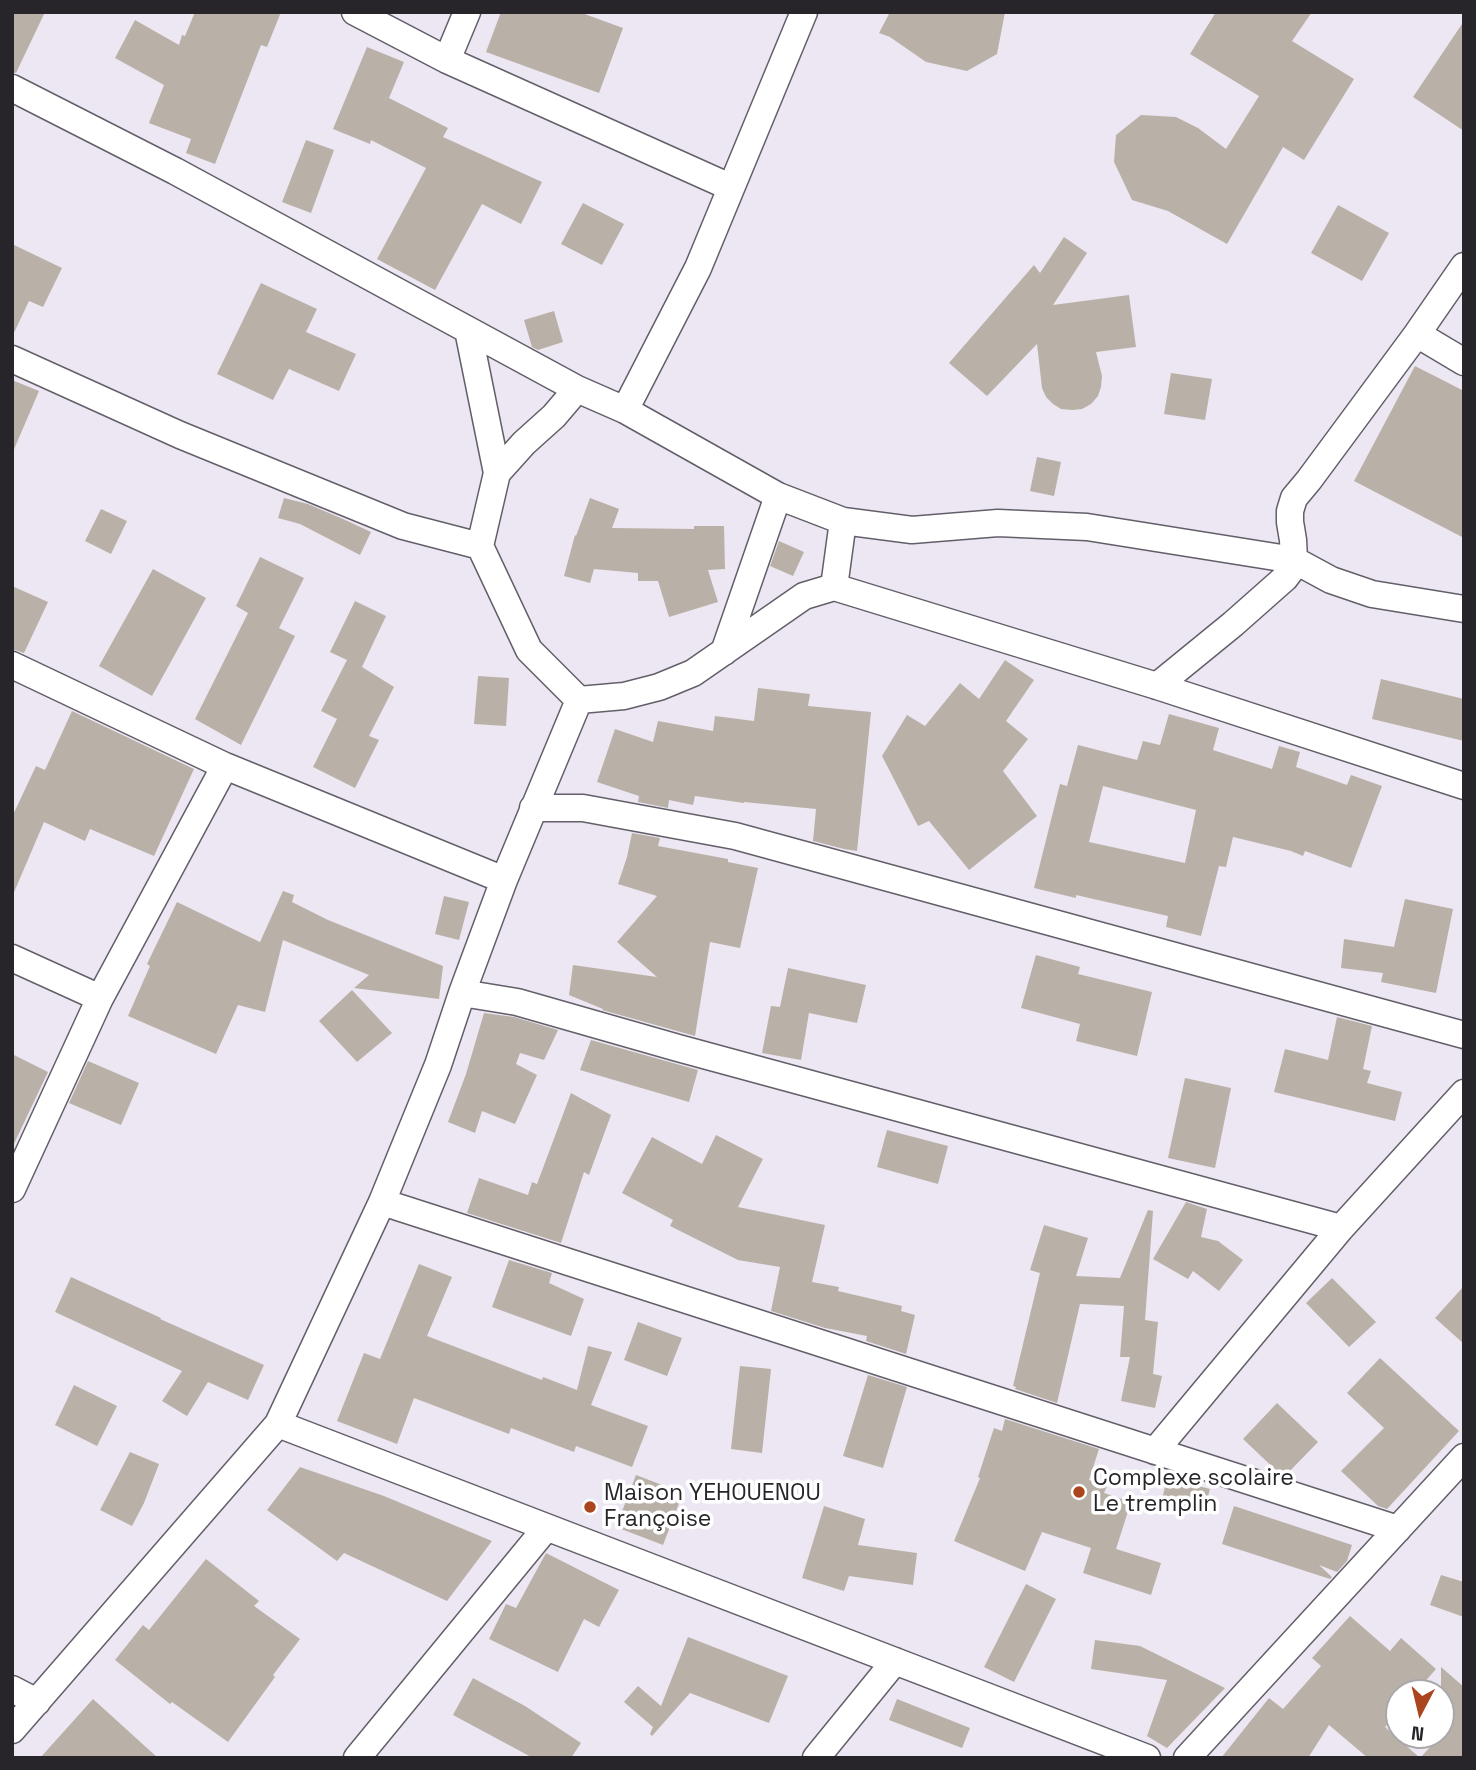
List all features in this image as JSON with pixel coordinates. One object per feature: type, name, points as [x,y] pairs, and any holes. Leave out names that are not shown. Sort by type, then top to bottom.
[{"type":"street","points":[[355,12],[447,60],[730,187]]},
{"type":"street","points":[[447,60],[467,12]]},
{"type":"street","points":[[625,410],[698,268],[804,12]]},
{"type":"street","points":[[12,88],[175,171],[577,390],[625,410],[778,496],[843,521],[912,530],[998,523],[1087,527],[1294,560],[1331,580],[1372,594],[1464,609]]},
{"type":"street","points":[[1157,686],[1233,624],[1291,570],[1294,560],[1290,511],[1294,498],[1417,334],[1464,266]]},
{"type":"street","points":[[468,330],[496,473],[480,546],[529,650],[579,700]]},
{"type":"street","points":[[1417,334],[1464,362]]},
{"type":"street","points":[[12,359],[180,435],[403,526],[480,546]]},
{"type":"street","points":[[496,473],[577,390]]},
{"type":"street","points":[[724,652],[778,496]]},
{"type":"street","points":[[834,587],[843,521]]},
{"type":"street","points":[[579,700],[624,696],[659,687],[693,673],[804,596],[834,587],[1157,686],[1464,786]]},
{"type":"street","points":[[12,664],[225,766],[504,880]]},
{"type":"street","points":[[12,1730],[278,1424],[382,1202],[438,1065],[504,880],[579,700]]},
{"type":"street","points":[[12,1189],[100,998],[225,766]]},
{"type":"street","points":[[533,808],[583,808],[735,836],[1464,1035]]},
{"type":"street","points":[[12,958],[100,998]]},
{"type":"street","points":[[462,993],[517,1002],[654,1042],[1340,1228]]},
{"type":"street","points":[[1155,1451],[1340,1228],[1464,1093]]},
{"type":"street","points":[[382,1202],[1398,1529]]},
{"type":"street","points":[[278,1424],[1147,1758]]},
{"type":"street","points":[[1187,1758],[1464,1457]]},
{"type":"street","points":[[357,1758],[546,1528]]},
{"type":"street","points":[[816,1758],[895,1661]]},
{"type":"street","points":[[12,1689],[37,1702]]},
{"type":"building","points":[[12,12],[45,12],[16,73],[12,72]]},
{"type":"building","points":[[195,12],[281,12],[267,47],[261,45],[215,164],[186,153],[191,139],[149,123],[164,85],[115,58],[135,20],[179,45]]},
{"type":"building","points":[[501,12],[579,12],[623,28],[599,93],[486,52]]},
{"type":"building","points":[[890,12],[1005,12],[997,54],[967,71],[926,62],[890,37],[879,33]]},
{"type":"building","points":[[1216,12],[1312,12],[1292,41],[1354,79],[1304,160],[1283,147],[1227,244],[1168,211],[1132,200],[1114,162],[1116,135],[1141,115],[1176,117],[1198,128],[1226,149],[1259,96],[1190,54]]},
{"type":"building","points":[[1464,21],[1464,131],[1413,97]]},
{"type":"building","points":[[367,47],[404,62],[389,98],[448,128],[443,137],[542,182],[521,224],[482,204],[435,290],[377,259],[426,168],[371,140],[370,144],[333,129]]},
{"type":"building","points":[[306,140],[334,150],[311,213],[282,202]]},
{"type":"building","points":[[583,203],[624,224],[602,265],[561,244]]},
{"type":"building","points":[[1338,205],[1389,233],[1362,281],[1311,253]]},
{"type":"building","points":[[1064,237],[1087,253],[1053,305],[1129,295],[1136,347],[1096,352],[1102,376],[1101,387],[1098,396],[1082,409],[1061,409],[1046,397],[1042,388],[1037,344],[987,396],[949,363],[1034,265],[1040,273]]},
{"type":"building","points":[[12,244],[62,268],[43,307],[29,301],[12,337]]},
{"type":"building","points":[[261,283],[317,309],[306,332],[356,354],[339,391],[289,369],[273,400],[217,374]]},
{"type":"building","points":[[554,311],[563,342],[538,350],[532,347],[524,320]]},
{"type":"building","points":[[1415,366],[1464,391],[1464,538],[1354,481]]},
{"type":"building","points":[[1171,373],[1212,379],[1205,420],[1164,414]]},
{"type":"building","points":[[12,380],[39,391],[12,454]]},
{"type":"building","points":[[1037,457],[1061,462],[1054,496],[1030,491]]},
{"type":"building","points":[[284,498],[308,504],[371,532],[360,555],[300,524],[278,518]]},
{"type":"building","points":[[590,498],[619,509],[612,528],[694,529],[694,526],[724,526],[725,569],[708,570],[718,602],[669,617],[658,581],[638,581],[638,573],[594,569],[590,583],[564,576],[575,535]]},
{"type":"building","points":[[101,509],[127,521],[111,554],[85,541]]},
{"type":"building","points":[[779,541],[804,552],[793,576],[770,566]]},
{"type":"building","points":[[260,557],[304,578],[279,628],[295,636],[241,745],[195,719],[248,613],[236,606]]},
{"type":"building","points":[[153,569],[206,598],[152,696],[99,666]]},
{"type":"building","points":[[12,586],[48,602],[24,653],[12,649]]},
{"type":"building","points":[[355,601],[386,616],[362,667],[394,687],[369,736],[379,740],[355,788],[313,767],[337,719],[321,711],[347,660],[330,652]]},
{"type":"building","points":[[1005,660],[1034,680],[1006,721],[1028,739],[1003,771],[1037,816],[969,870],[929,821],[918,826],[882,756],[907,715],[925,726],[960,683],[979,699]]},
{"type":"building","points":[[478,676],[509,678],[506,726],[474,724]]},
{"type":"building","points":[[1381,679],[1464,699],[1464,741],[1372,719]]},
{"type":"building","points":[[758,688],[810,694],[808,706],[871,712],[857,851],[813,841],[816,809],[695,796],[693,805],[669,800],[668,808],[638,802],[639,796],[597,782],[615,729],[653,742],[658,721],[713,731],[715,716],[754,721]]},
{"type":"building","points":[[72,711],[194,769],[154,856],[90,829],[85,841],[44,822],[12,897],[12,817],[36,766],[45,770]]},
{"type":"building","points":[[1169,714],[1219,728],[1213,750],[1272,769],[1279,746],[1300,752],[1296,767],[1347,785],[1351,775],[1382,786],[1351,868],[1305,851],[1303,856],[1233,837],[1226,867],[1219,866],[1201,936],[1166,927],[1168,916],[1034,888],[1060,784],[1067,786],[1078,745],[1137,760],[1143,741],[1160,745]],"holes":[[[1103,786],[1196,810],[1185,863],[1089,842]]]},
{"type":"building","points":[[632,833],[660,838],[658,846],[728,859],[728,862],[758,868],[740,948],[710,942],[695,1036],[602,1010],[569,995],[573,965],[657,977],[617,942],[657,896],[618,884]]},
{"type":"building","points":[[283,891],[294,895],[292,902],[328,920],[443,966],[439,999],[354,988],[369,975],[283,940],[265,1012],[238,1005],[216,1054],[128,1016],[150,966],[147,964],[177,902],[260,942]]},
{"type":"building","points":[[444,896],[469,902],[459,940],[435,934]]},
{"type":"building","points":[[1405,899],[1453,909],[1436,993],[1381,982],[1383,973],[1341,968],[1344,939],[1394,947]]},
{"type":"building","points":[[1036,955],[1080,967],[1078,974],[1152,992],[1137,1056],[1076,1041],[1080,1024],[1021,1008]]},
{"type":"building","points":[[788,968],[866,985],[857,1023],[809,1013],[801,1060],[762,1053],[771,1006],[780,1007]]},
{"type":"building","points":[[352,990],[392,1033],[357,1062],[319,1021]]},
{"type":"building","points":[[484,1013],[514,1017],[558,1030],[544,1060],[520,1053],[516,1064],[537,1075],[515,1124],[482,1111],[475,1133],[448,1122]]},
{"type":"building","points":[[1337,1017],[1372,1026],[1363,1069],[1371,1071],[1367,1083],[1402,1092],[1395,1121],[1274,1092],[1285,1049],[1328,1060]]},
{"type":"building","points":[[591,1040],[698,1070],[689,1102],[580,1070]]},
{"type":"building","points":[[12,1054],[48,1072],[12,1148]]},
{"type":"building","points":[[88,1061],[139,1083],[121,1125],[69,1103]]},
{"type":"building","points":[[1185,1078],[1231,1088],[1215,1168],[1168,1158]]},
{"type":"building","points":[[571,1093],[611,1115],[589,1175],[584,1172],[561,1243],[467,1213],[479,1178],[528,1195],[532,1182],[537,1184]]},
{"type":"building","points":[[887,1130],[948,1146],[938,1184],[877,1167]]},
{"type":"building","points":[[716,1135],[763,1159],[738,1207],[825,1225],[812,1282],[839,1287],[838,1291],[902,1306],[901,1311],[915,1315],[906,1354],[866,1341],[867,1336],[825,1328],[771,1311],[780,1267],[738,1260],[670,1226],[673,1220],[622,1193],[652,1137],[702,1164]]},
{"type":"building","points":[[1186,1202],[1207,1209],[1201,1237],[1218,1241],[1243,1260],[1219,1291],[1193,1271],[1188,1279],[1153,1259]]},
{"type":"building","points":[[1148,1210],[1153,1211],[1145,1320],[1158,1322],[1153,1374],[1162,1376],[1155,1408],[1121,1401],[1130,1357],[1120,1357],[1124,1306],[1080,1304],[1057,1403],[1015,1389],[1013,1386],[1040,1273],[1030,1270],[1044,1225],[1088,1238],[1076,1276],[1120,1278]]},
{"type":"building","points":[[509,1260],[552,1273],[549,1283],[584,1299],[571,1336],[492,1307]]},
{"type":"building","points":[[419,1264],[452,1277],[427,1336],[542,1380],[543,1377],[577,1390],[588,1346],[612,1352],[591,1405],[648,1426],[632,1467],[576,1446],[574,1452],[511,1428],[509,1434],[414,1398],[397,1444],[337,1421],[364,1353],[380,1359]]},
{"type":"building","points":[[71,1277],[264,1365],[248,1400],[208,1382],[187,1416],[162,1401],[182,1371],[55,1312]]},
{"type":"building","points":[[1332,1278],[1376,1322],[1349,1347],[1306,1303]]},
{"type":"building","points":[[1464,1286],[1464,1344],[1435,1318]]},
{"type":"building","points":[[638,1322],[682,1338],[667,1376],[624,1360]]},
{"type":"building","points":[[1380,1358],[1459,1431],[1387,1509],[1378,1506],[1341,1471],[1384,1428],[1347,1393]]},
{"type":"building","points":[[740,1366],[771,1369],[762,1453],[731,1449]]},
{"type":"building","points":[[868,1375],[907,1387],[883,1468],[843,1456]]},
{"type":"building","points":[[74,1385],[117,1406],[97,1446],[55,1425]]},
{"type":"building","points":[[1277,1403],[1318,1442],[1285,1476],[1243,1439]]},
{"type":"building","points":[[1005,1419],[1099,1449],[1089,1480],[1107,1486],[1104,1493],[1131,1502],[1116,1549],[1161,1563],[1151,1595],[1083,1573],[1091,1548],[1042,1532],[1025,1571],[954,1541],[980,1478],[978,1477],[994,1428],[1002,1431]]},
{"type":"building","points":[[130,1452],[159,1464],[132,1526],[100,1510]]},
{"type":"building","points":[[300,1467],[384,1496],[492,1541],[447,1601],[344,1553],[337,1561],[267,1510]]},
{"type":"building","points":[[636,1475],[683,1493],[663,1545],[616,1527]]},
{"type":"building","points":[[1167,1478],[1210,1489],[1203,1515],[1161,1504]]},
{"type":"building","points":[[824,1506],[865,1519],[858,1545],[917,1553],[913,1585],[849,1576],[844,1591],[802,1578]]},
{"type":"building","points":[[1234,1506],[1352,1545],[1347,1561],[1337,1572],[1319,1565],[1332,1577],[1330,1579],[1222,1544]]},
{"type":"building","points":[[546,1553],[619,1590],[599,1627],[584,1619],[558,1672],[489,1639],[506,1604],[516,1608]]},
{"type":"building","points":[[206,1559],[259,1601],[254,1606],[300,1639],[228,1742],[172,1702],[170,1704],[115,1660],[143,1625],[149,1630]]},
{"type":"building","points":[[1441,1575],[1464,1582],[1464,1617],[1430,1605]]},
{"type":"building","points":[[1026,1584],[1056,1599],[1014,1682],[984,1667]]},
{"type":"building","points":[[1350,1616],[1390,1651],[1401,1638],[1436,1669],[1427,1679],[1385,1679],[1385,1749],[1410,1749],[1420,1758],[1368,1758],[1329,1725],[1308,1758],[1221,1758],[1269,1698],[1283,1709],[1321,1666],[1312,1658]]},
{"type":"building","points":[[688,1637],[788,1676],[769,1723],[690,1693],[652,1736],[650,1734],[653,1727],[624,1702],[638,1686],[661,1706]]},
{"type":"building","points":[[1095,1640],[1140,1646],[1225,1688],[1167,1748],[1147,1736],[1167,1680],[1091,1669]]},
{"type":"building","points":[[1441,1667],[1455,1679],[1441,1679]]},
{"type":"building","points":[[473,1678],[525,1706],[581,1743],[571,1758],[533,1758],[453,1715]]},
{"type":"building","points":[[1455,1679],[1464,1687],[1464,1758],[1420,1758],[1428,1749],[1455,1749]]},
{"type":"building","points":[[93,1699],[158,1758],[40,1758]]},
{"type":"building","points":[[897,1699],[970,1728],[962,1748],[889,1720]]},
{"type":"place","name":"Complexe scolaire Le tremplin","points":[[1079,1492]]},
{"type":"place","name":"Maison YEHOUENOU Françoise","points":[[590,1507]]}]
